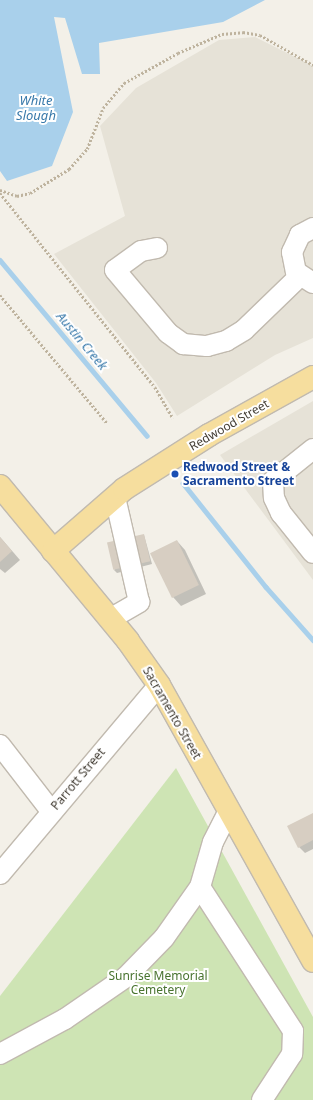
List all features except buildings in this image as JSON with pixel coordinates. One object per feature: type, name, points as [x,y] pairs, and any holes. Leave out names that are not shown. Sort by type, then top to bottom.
[{"type":"main road","name":"Redwood Street","points":[[53,551],[119,493],[209,435],[313,377]]},
{"type":"main road","name":"Sacramento Street","points":[[0,486],[110,619],[159,685],[228,813],[313,961]]},
{"type":"street","points":[[158,248],[141,251],[115,270],[168,333],[183,344],[207,346],[226,341],[244,330],[306,279],[292,263],[292,252],[300,235],[313,228]]},
{"type":"street","points":[[313,449],[273,481],[274,498],[281,513],[313,553]]},
{"type":"street","points":[[110,619],[139,602],[119,493]]},
{"type":"street","name":"Parrott Street","points":[[0,874],[51,811],[159,685]]},
{"type":"street","points":[[0,745],[51,811]]},
{"type":"street","points":[[0,1054],[65,1019],[126,977],[164,938],[200,887],[212,842],[228,813]]},
{"type":"street","points":[[200,887],[293,1031],[292,1054],[262,1100]]},
{"type":"path","points":[[0,190],[17,196],[30,193],[70,169],[87,149],[103,108],[124,82],[178,53],[222,34],[243,32],[260,35],[313,65]]},
{"type":"path","points":[[0,193],[155,387],[173,418]]},
{"type":"path","points":[[0,295],[107,423]]},
{"type":"shaded area","points":[[255,37],[313,66],[313,338],[275,355],[177,416],[156,383],[54,254],[125,216],[100,126],[136,88],[219,40]]},
{"type":"shaded area","points":[[313,401],[313,580],[220,455]]},
{"type":"green space","name":"Sunrise Memorial Cemetery","points":[[176,768],[313,1017],[313,1100],[0,1100],[0,996]]},
{"type":"water","name":"White Slough","points":[[0,0],[265,0],[223,22],[99,43],[100,74],[82,74],[65,18],[54,17],[73,112],[52,166],[7,181],[0,171]]},
{"type":"waterway","name":"Austin Creek","points":[[0,260],[147,436]]},
{"type":"waterway","name":"Austin Creek","points":[[183,483],[266,587],[313,640]]},
{"type":"place","name":"Redwood Street & Sacramento Street","points":[[175,474]]}]
